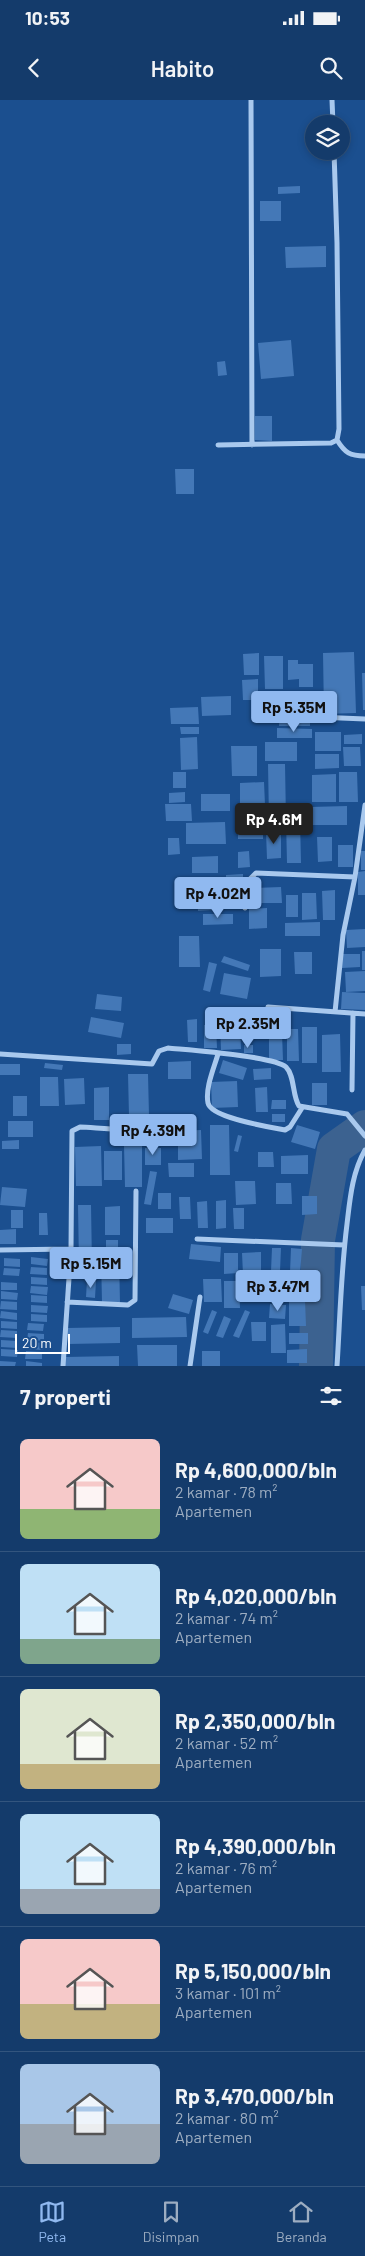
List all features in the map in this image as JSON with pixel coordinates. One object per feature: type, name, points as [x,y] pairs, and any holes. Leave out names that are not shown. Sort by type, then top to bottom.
[{"type":"street","points":[[250,100],[252,444]]},
{"type":"street","points":[[332,100],[333,115]]},
{"type":"street","points":[[334,160],[338,243],[339,429],[337,440],[344,451],[351,456],[365,456]]},
{"type":"street","points":[[218,445],[331,443],[337,440]]},
{"type":"street","points":[[318,718],[365,719]]},
{"type":"street","points":[[335,1012],[343,934],[355,876],[365,805]]},
{"type":"street","points":[[246,908],[250,879],[256,873],[355,876]]},
{"type":"street","points":[[268,1007],[365,1014]]},
{"type":"street","points":[[352,1090],[353,1013]]},
{"type":"street","points":[[0,1054],[152,1064],[159,1051],[165,1048],[264,1060],[285,1066],[289,1072],[298,1104],[302,1108],[344,1113],[350,1116],[364,1135]]},
{"type":"street","points":[[218,1054],[208,1097],[208,1104],[213,1111],[285,1130],[290,1128],[302,1108]]},
{"type":"street","points":[[63,1366],[71,1249],[72,1131],[80,1127],[135,1129],[146,1127],[152,1123]]},
{"type":"street","points":[[337,1366],[344,1245],[352,1184],[358,1164],[365,1150]]},
{"type":"street","points":[[67,1302],[128,1305],[135,1300],[136,1191]]},
{"type":"street","points":[[197,1239],[344,1245]]},
{"type":"street","points":[[0,1250],[71,1249]]},
{"type":"street","points":[[190,1366],[200,1297]]},
{"type":"building","points":[[300,186],[300,193],[278,194],[278,187]]},
{"type":"building","points":[[260,201],[281,201],[281,221],[260,221]]},
{"type":"building","points":[[326,246],[326,267],[286,268],[285,247]]},
{"type":"building","points":[[291,340],[294,376],[261,379],[258,343]]},
{"type":"building","points":[[225,361],[227,375],[218,376],[217,362]]},
{"type":"building","points":[[255,416],[272,416],[272,441],[255,440]]},
{"type":"building","points":[[175,469],[194,469],[194,494],[176,494]]},
{"type":"building","points":[[354,652],[356,713],[324,714],[323,653]]},
{"type":"building","points":[[259,653],[259,675],[244,675],[243,654]]},
{"type":"building","points":[[264,656],[283,656],[283,689],[265,689]]},
{"type":"building","points":[[288,660],[298,660],[298,664],[313,664],[313,687],[299,687],[299,679],[288,680]]},
{"type":"building","points":[[362,673],[365,673],[365,710],[363,710]]},
{"type":"building","points":[[258,679],[258,700],[243,700],[242,680]]},
{"type":"building","points":[[280,693],[310,694],[310,726],[279,726]]},
{"type":"building","points":[[231,696],[231,715],[202,716],[201,697]]},
{"type":"building","points":[[198,707],[199,724],[171,724],[170,708]]},
{"type":"building","points":[[180,727],[199,727],[199,734],[181,734]]},
{"type":"building","points":[[277,728],[312,729],[312,738],[277,738]]},
{"type":"building","points":[[315,732],[341,732],[341,751],[315,751]]},
{"type":"building","points":[[362,734],[362,744],[344,744],[344,735]]},
{"type":"building","points":[[197,737],[198,769],[181,770],[180,738]]},
{"type":"building","points":[[265,742],[297,742],[297,761],[265,761]]},
{"type":"building","points":[[231,746],[257,746],[257,776],[232,776]]},
{"type":"building","points":[[343,747],[360,747],[361,766],[344,766]]},
{"type":"building","points":[[315,754],[339,754],[339,768],[315,769]]},
{"type":"building","points":[[268,764],[285,764],[286,820],[269,820]]},
{"type":"building","points":[[173,772],[186,772],[186,788],[173,788]]},
{"type":"building","points":[[339,772],[357,772],[358,802],[339,802]]},
{"type":"building","points":[[336,774],[336,802],[312,802],[312,775]]},
{"type":"building","points":[[264,782],[265,805],[240,806],[240,783]]},
{"type":"building","points":[[185,792],[185,802],[169,803],[169,793]]},
{"type":"building","points":[[201,794],[230,794],[230,811],[201,811]]},
{"type":"building","points":[[165,804],[191,804],[192,821],[166,821]]},
{"type":"building","points":[[347,806],[347,825],[311,825],[310,807]]},
{"type":"building","points":[[238,809],[263,809],[263,839],[238,839]]},
{"type":"building","points":[[300,819],[301,863],[287,863],[286,820]]},
{"type":"building","points":[[225,822],[226,844],[186,844],[186,823]]},
{"type":"building","points":[[266,832],[281,832],[281,858],[267,859]]},
{"type":"building","points":[[317,837],[332,837],[332,861],[318,862]]},
{"type":"building","points":[[168,838],[179,838],[180,854],[168,855]]},
{"type":"building","points":[[338,845],[353,845],[353,867],[338,867]]},
{"type":"building","points":[[249,851],[250,867],[238,868],[238,852]]},
{"type":"building","points":[[361,851],[365,851],[365,870],[361,870]]},
{"type":"building","points":[[218,856],[218,873],[192,873],[192,857]]},
{"type":"building","points":[[365,871],[365,895],[358,895],[358,872]]},
{"type":"building","points":[[243,874],[243,888],[226,888],[226,875]]},
{"type":"building","points":[[281,887],[282,903],[252,903],[252,888]]},
{"type":"building","points":[[213,888],[213,910],[198,911],[197,889]]},
{"type":"building","points":[[335,890],[335,920],[323,920],[322,891]]},
{"type":"building","points":[[302,893],[316,893],[317,919],[302,920]]},
{"type":"building","points":[[286,895],[298,895],[298,917],[286,917]]},
{"type":"building","points":[[267,908],[267,928],[249,929],[249,909]]},
{"type":"building","points":[[203,914],[233,914],[233,924],[203,925]]},
{"type":"building","points":[[320,922],[320,936],[285,936],[285,923]]},
{"type":"building","points":[[365,929],[365,947],[347,948],[346,930]]},
{"type":"building","points":[[179,936],[199,936],[200,967],[179,967]]},
{"type":"building","points":[[260,949],[281,949],[281,976],[260,977]]},
{"type":"building","points":[[362,951],[365,951],[365,970],[362,970]]},
{"type":"building","points":[[294,952],[312,952],[312,974],[295,974]]},
{"type":"building","points":[[342,954],[360,954],[360,967],[342,968]]},
{"type":"building","points":[[224,956],[250,965],[248,971],[221,962]]},
{"type":"building","points":[[209,962],[217,964],[210,992],[203,990]]},
{"type":"building","points":[[365,971],[365,991],[346,992],[345,972]]},
{"type":"building","points":[[224,973],[251,978],[247,999],[220,994]]},
{"type":"building","points":[[342,992],[365,993],[365,1010],[341,1009]]},
{"type":"building","points":[[97,994],[122,997],[121,1011],[95,1009]]},
{"type":"building","points":[[91,1017],[124,1023],[121,1038],[88,1032]]},
{"type":"building","points":[[197,1019],[197,1042],[188,1042],[187,1020]]},
{"type":"building","points":[[220,1023],[240,1023],[241,1049],[221,1050]]},
{"type":"building","points":[[204,1025],[216,1025],[217,1048],[204,1048]]},
{"type":"building","points":[[302,1027],[317,1027],[317,1063],[302,1063]]},
{"type":"building","points":[[287,1029],[298,1029],[299,1061],[287,1061]]},
{"type":"building","points":[[282,1033],[283,1060],[269,1060],[269,1034]]},
{"type":"building","points":[[340,1034],[341,1072],[322,1072],[322,1035]]},
{"type":"building","points":[[117,1044],[131,1044],[131,1054],[117,1055]]},
{"type":"building","points":[[244,1045],[253,1045],[253,1053],[244,1053]]},
{"type":"building","points":[[223,1060],[247,1068],[243,1080],[219,1073]]},
{"type":"building","points":[[191,1061],[191,1079],[168,1079],[168,1062]]},
{"type":"building","points":[[45,1063],[63,1065],[62,1070],[44,1068]]},
{"type":"building","points":[[0,1064],[20,1064],[20,1075],[0,1075]]},
{"type":"building","points":[[271,1068],[271,1079],[254,1080],[253,1069]]},
{"type":"building","points":[[128,1074],[148,1074],[149,1116],[129,1116]]},
{"type":"building","points":[[40,1077],[58,1077],[59,1106],[40,1106]]},
{"type":"building","points":[[84,1078],[85,1104],[65,1105],[64,1079]]},
{"type":"building","points":[[237,1081],[238,1107],[212,1108],[211,1082]]},
{"type":"building","points":[[312,1083],[327,1083],[327,1105],[312,1105]]},
{"type":"building","points":[[109,1087],[109,1120],[94,1120],[94,1088]]},
{"type":"building","points":[[267,1087],[268,1112],[256,1112],[255,1088]]},
{"type":"building","points":[[13,1096],[27,1096],[27,1116],[13,1116]]},
{"type":"building","points":[[272,1100],[286,1100],[286,1109],[271,1109]]},
{"type":"building","points":[[272,1114],[285,1114],[285,1122],[272,1122]]},
{"type":"building","points":[[8,1121],[33,1121],[33,1137],[8,1137]]},
{"type":"building","points":[[210,1125],[229,1125],[230,1175],[210,1175]]},
{"type":"building","points":[[297,1125],[320,1132],[315,1149],[291,1142]]},
{"type":"building","points":[[201,1130],[202,1159],[178,1160],[178,1131]]},
{"type":"building","points":[[238,1135],[242,1136],[238,1152],[234,1151]]},
{"type":"building","points":[[19,1140],[19,1149],[2,1149],[2,1141]]},
{"type":"building","points":[[124,1145],[142,1145],[142,1187],[125,1187]]},
{"type":"building","points":[[101,1146],[102,1186],[76,1186],[75,1147]]},
{"type":"building","points":[[145,1148],[161,1148],[161,1165],[145,1165]]},
{"type":"building","points":[[104,1151],[122,1151],[122,1180],[104,1180]]},
{"type":"building","points":[[258,1152],[273,1152],[274,1167],[258,1167]]},
{"type":"building","points":[[308,1155],[308,1174],[281,1174],[281,1156]]},
{"type":"building","points":[[168,1163],[194,1163],[194,1177],[169,1177]]},
{"type":"building","points":[[150,1171],[157,1172],[151,1205],[144,1204]]},
{"type":"building","points":[[235,1181],[255,1181],[256,1204],[236,1205]]},
{"type":"building","points":[[276,1183],[291,1183],[292,1204],[276,1204]]},
{"type":"building","points":[[2,1187],[27,1189],[25,1207],[0,1205]]},
{"type":"building","points":[[158,1193],[171,1193],[171,1209],[158,1209]]},
{"type":"building","points":[[302,1196],[317,1196],[317,1214],[302,1215]]},
{"type":"building","points":[[179,1197],[190,1197],[191,1219],[180,1219]]},
{"type":"building","points":[[226,1200],[226,1228],[216,1229],[216,1201]]},
{"type":"building","points":[[207,1201],[208,1228],[198,1228],[197,1202]]},
{"type":"building","points":[[78,1205],[91,1205],[92,1264],[79,1264]]},
{"type":"building","points":[[120,1206],[120,1235],[105,1235],[105,1207]]},
{"type":"building","points":[[233,1208],[244,1208],[244,1229],[234,1229]]},
{"type":"building","points":[[11,1210],[23,1210],[23,1228],[11,1228]]},
{"type":"building","points":[[39,1213],[47,1213],[48,1235],[39,1235]]},
{"type":"building","points":[[146,1218],[173,1218],[173,1233],[146,1233]]},
{"type":"building","points":[[16,1229],[16,1244],[0,1244],[0,1230]]},
{"type":"building","points":[[106,1240],[118,1240],[118,1254],[106,1254]]},
{"type":"building","points":[[191,1244],[221,1247],[220,1262],[189,1259]]},
{"type":"building","points":[[272,1248],[281,1248],[280,1271],[271,1271]]},
{"type":"building","points":[[291,1248],[302,1249],[300,1273],[290,1272]]},
{"type":"building","points":[[261,1252],[261,1274],[243,1274],[242,1253]]},
{"type":"building","points":[[224,1253],[238,1253],[238,1273],[224,1274]]},
{"type":"building","points":[[101,1256],[119,1256],[120,1303],[102,1303]]},
{"type":"building","points":[[31,1257],[48,1259],[47,1266],[31,1264]]},
{"type":"building","points":[[4,1258],[20,1259],[20,1267],[4,1266]]},
{"type":"building","points":[[31,1267],[47,1268],[47,1275],[30,1274]]},
{"type":"building","points":[[4,1268],[20,1269],[19,1276],[3,1275]]},
{"type":"building","points":[[80,1268],[89,1268],[89,1277],[80,1277]]},
{"type":"building","points":[[31,1277],[47,1278],[47,1285],[31,1284]]},
{"type":"building","points":[[248,1277],[257,1279],[254,1300],[245,1298]]},
{"type":"building","points":[[203,1279],[221,1279],[222,1302],[204,1302]]},
{"type":"building","points":[[87,1280],[96,1281],[95,1298],[86,1297]]},
{"type":"building","points":[[224,1281],[239,1281],[240,1308],[224,1308]]},
{"type":"building","points":[[1,1282],[17,1283],[17,1290],[1,1290]]},
{"type":"building","points":[[31,1286],[48,1287],[47,1295],[30,1293]]},
{"type":"building","points":[[361,1286],[365,1286],[365,1310],[362,1310]]},
{"type":"building","points":[[1,1291],[18,1293],[17,1300],[1,1299]]},
{"type":"building","points":[[173,1294],[193,1300],[189,1314],[168,1308]]},
{"type":"building","points":[[31,1295],[47,1296],[47,1303],[31,1302]]},
{"type":"building","points":[[289,1300],[305,1300],[306,1326],[289,1326]]},
{"type":"building","points":[[1,1301],[17,1302],[17,1310],[0,1309]]},
{"type":"building","points":[[270,1304],[286,1305],[285,1319],[269,1318]]},
{"type":"building","points":[[31,1305],[48,1306],[47,1313],[31,1312]]},
{"type":"building","points":[[212,1310],[217,1312],[208,1334],[203,1332]]},
{"type":"building","points":[[245,1310],[250,1312],[239,1338],[233,1336]]},
{"type":"building","points":[[1,1311],[17,1313],[17,1320],[0,1318]]},
{"type":"building","points":[[31,1314],[47,1315],[47,1322],[31,1321]]},
{"type":"building","points":[[224,1316],[231,1319],[223,1338],[216,1336]]},
{"type":"building","points":[[186,1317],[187,1337],[132,1338],[132,1318]]},
{"type":"building","points":[[1,1321],[17,1322],[17,1329],[1,1328]]},
{"type":"building","points":[[251,1322],[266,1322],[266,1341],[252,1341]]},
{"type":"building","points":[[28,1323],[44,1324],[43,1331],[27,1330]]},
{"type":"building","points":[[285,1324],[286,1353],[271,1353],[271,1325]]},
{"type":"building","points":[[120,1327],[120,1343],[68,1344],[67,1328]]},
{"type":"building","points":[[1,1330],[17,1331],[17,1338],[0,1337]]},
{"type":"building","points":[[28,1333],[44,1334],[44,1341],[27,1340]]},
{"type":"building","points":[[289,1333],[308,1333],[308,1344],[289,1344]]},
{"type":"building","points":[[1,1340],[17,1341],[17,1348],[1,1347]]},
{"type":"building","points":[[28,1342],[44,1343],[43,1350],[27,1349]]},
{"type":"building","points":[[137,1345],[177,1345],[177,1366],[138,1366]]},
{"type":"building","points":[[1,1349],[18,1350],[17,1357],[1,1356]]},
{"type":"building","points":[[307,1349],[307,1363],[287,1363],[287,1350]]},
{"type":"building","points":[[26,1351],[42,1352],[42,1359],[25,1359]]},
{"type":"building","points":[[202,1351],[220,1351],[220,1366],[202,1366]]},
{"type":"building","points":[[119,1356],[119,1366],[65,1366],[65,1357]]},
{"type":"building","points":[[0,1361],[16,1362],[15,1366],[0,1366]]},
{"type":"building","points":[[26,1361],[42,1363],[42,1366],[26,1366]]},
{"type":"waterway","points":[[316,1366],[318,1240],[334,1149],[365,1127]]}]
